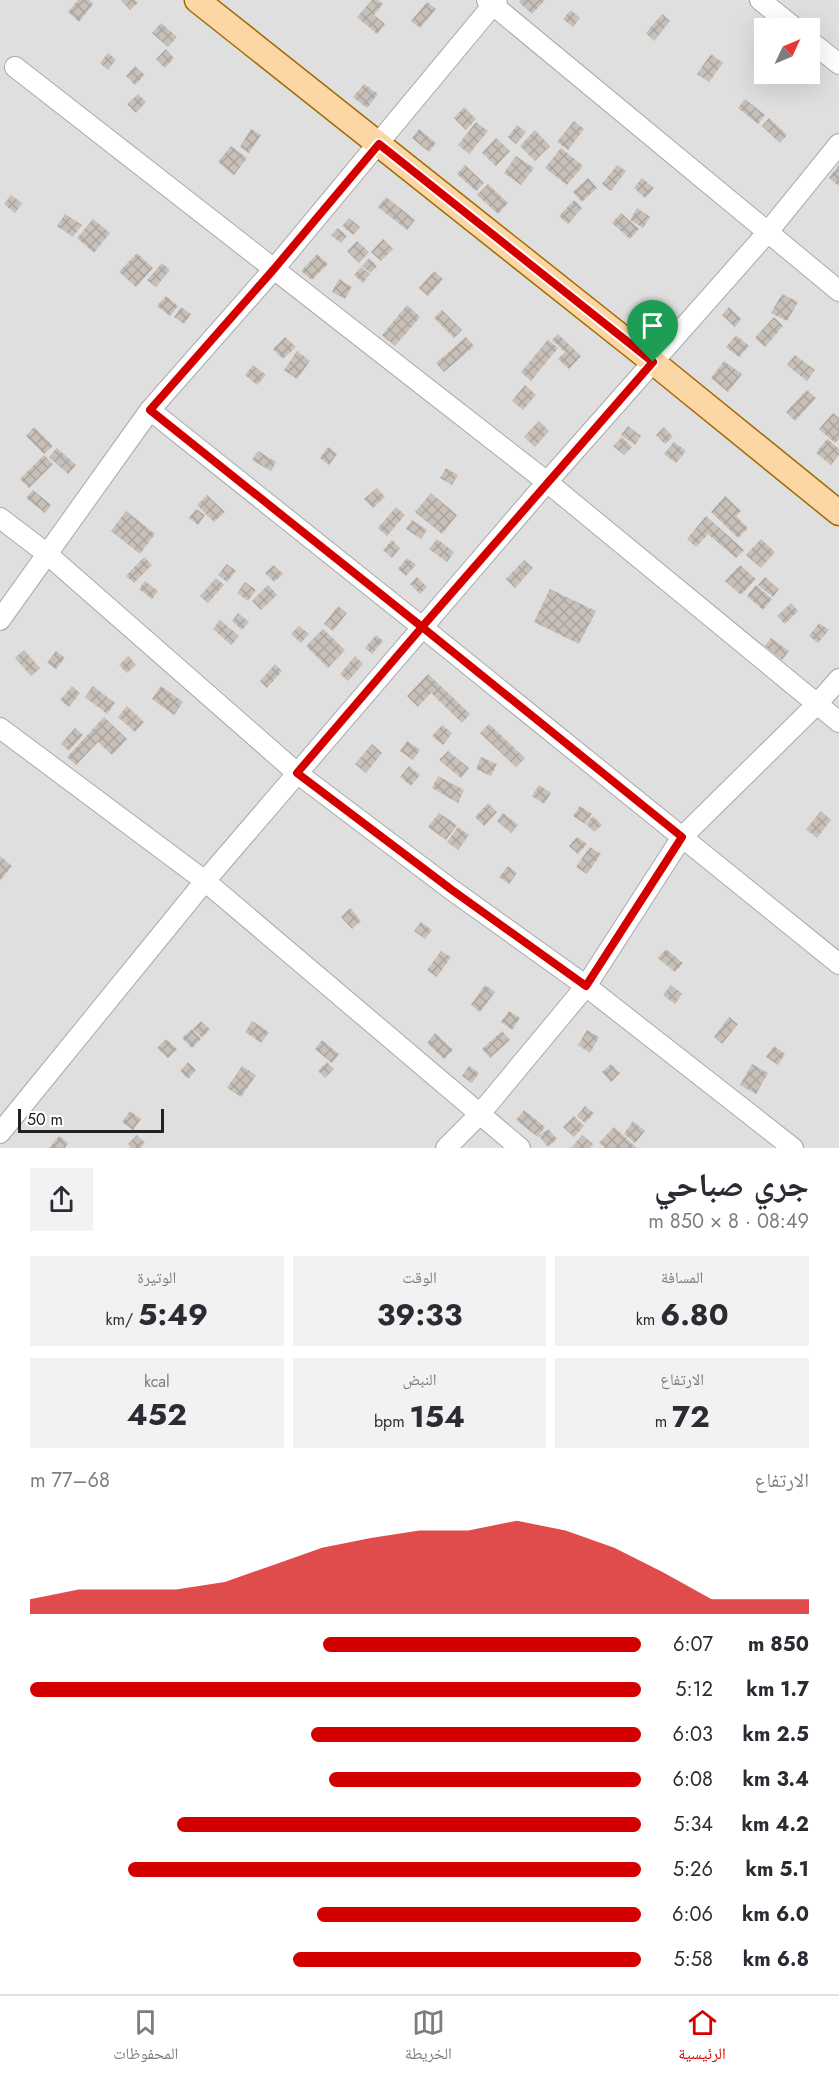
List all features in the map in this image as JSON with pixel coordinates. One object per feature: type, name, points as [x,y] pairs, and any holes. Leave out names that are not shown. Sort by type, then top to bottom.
[{"type":"main road","points":[[197,0],[653,362],[839,513]]},
{"type":"street","points":[[760,0],[782,18]]},
{"type":"street","points":[[0,620],[150,410],[274,269],[379,144],[492,2],[839,291]]},
{"type":"street","points":[[820,49],[839,64]]},
{"type":"street","points":[[15,66],[547,482],[839,722]]},
{"type":"street","points":[[0,1133],[205,881],[547,482],[767,233],[839,144]]},
{"type":"street","points":[[150,410],[839,964]]},
{"type":"street","points":[[0,518],[46,553],[297,773],[452,890],[586,986],[793,1148]]},
{"type":"street","points":[[446,1148],[479,1115],[586,986],[682,837],[818,704],[839,679]]},
{"type":"street","points":[[0,728],[205,881],[520,1148]]},
{"type":"shaded area","points":[[0,0],[839,0],[839,1148],[0,1148]]},
{"type":"building","points":[[78,0],[89,0],[93,4],[79,22],[68,12]]},
{"type":"building","points":[[121,0],[135,0],[138,3],[130,10]]},
{"type":"building","points":[[372,0],[378,0],[383,4],[374,15],[385,24],[377,34],[357,17]]},
{"type":"building","points":[[521,0],[545,0],[532,14],[519,2]]},
{"type":"building","points":[[427,2],[436,9],[420,28],[411,21]]},
{"type":"building","points":[[571,10],[580,18],[573,27],[563,19]]},
{"type":"building","points":[[662,14],[670,21],[654,41],[646,33]]},
{"type":"building","points":[[161,23],[177,37],[168,47],[152,33]]},
{"type":"building","points":[[166,49],[174,58],[165,68],[156,59]]},
{"type":"building","points":[[108,53],[116,60],[108,70],[100,63]]},
{"type":"building","points":[[711,54],[723,63],[709,82],[697,74]]},
{"type":"building","points":[[135,66],[145,75],[135,85],[126,76]]},
{"type":"building","points":[[364,84],[378,94],[367,108],[353,97]]},
{"type":"building","points":[[138,94],[146,102],[136,113],[127,104]]},
{"type":"building","points":[[745,99],[765,115],[758,124],[738,108]]},
{"type":"building","points":[[464,107],[476,119],[466,130],[454,118]]},
{"type":"building","points":[[769,118],[787,135],[780,143],[762,126]]},
{"type":"building","points":[[574,121],[584,129],[568,150],[557,142]]},
{"type":"building","points":[[476,122],[488,131],[469,154],[458,145]]},
{"type":"building","points":[[517,125],[526,132],[516,144],[508,137]]},
{"type":"building","points":[[251,129],[261,135],[249,153],[240,147]]},
{"type":"building","points":[[419,129],[436,143],[429,152],[412,138]]},
{"type":"building","points":[[535,130],[550,146],[535,161],[520,146]]},
{"type":"building","points":[[496,138],[510,151],[496,166],[482,153]]},
{"type":"building","points":[[231,146],[247,158],[234,175],[218,162]]},
{"type":"building","points":[[561,148],[583,166],[567,185],[545,168]]},
{"type":"building","points":[[516,156],[534,168],[521,185],[504,173]]},
{"type":"building","points":[[465,165],[484,183],[476,191],[457,174]]},
{"type":"building","points":[[617,165],[626,171],[611,191],[602,184]]},
{"type":"building","points":[[839,165],[839,186],[829,178]]},
{"type":"building","points":[[588,178],[597,188],[582,202],[573,192]]},
{"type":"building","points":[[642,178],[654,188],[645,198],[634,188]]},
{"type":"building","points":[[488,184],[508,203],[498,214],[477,195]]},
{"type":"building","points":[[11,195],[22,203],[15,213],[4,204]]},
{"type":"building","points":[[386,197],[415,220],[407,230],[378,207]]},
{"type":"building","points":[[574,200],[582,208],[568,224],[559,216]]},
{"type":"building","points":[[637,208],[650,217],[643,228],[630,220]]},
{"type":"building","points":[[621,213],[639,229],[630,239],[612,223]]},
{"type":"building","points":[[65,214],[82,225],[73,237],[57,226]]},
{"type":"building","points":[[349,218],[360,227],[353,235],[342,226]]},
{"type":"building","points":[[93,219],[110,233],[94,253],[77,238]]},
{"type":"building","points":[[338,228],[347,236],[341,243],[331,235]]},
{"type":"building","points":[[383,239],[393,249],[381,261],[371,252]]},
{"type":"building","points":[[357,241],[369,252],[359,263],[347,251]]},
{"type":"building","points":[[137,253],[153,268],[136,287],[119,272]]},
{"type":"building","points":[[317,254],[328,264],[312,280],[301,271]]},
{"type":"building","points":[[369,258],[377,266],[371,273],[362,266]]},
{"type":"building","points":[[162,263],[170,270],[156,287],[147,280]]},
{"type":"building","points":[[361,267],[370,274],[363,283],[354,275]]},
{"type":"building","points":[[434,271],[443,279],[428,296],[419,288]]},
{"type":"building","points":[[339,279],[352,287],[345,299],[332,292]]},
{"type":"building","points":[[782,294],[798,302],[787,321],[771,313]]},
{"type":"building","points":[[166,296],[178,306],[170,316],[157,306]]},
{"type":"building","points":[[407,305],[420,317],[395,346],[382,335]]},
{"type":"building","points":[[181,307],[191,314],[184,324],[174,317]]},
{"type":"building","points":[[729,307],[741,319],[735,327],[722,315]]},
{"type":"building","points":[[442,310],[462,330],[454,338],[434,318]]},
{"type":"building","points":[[774,317],[783,326],[765,347],[755,338]]},
{"type":"building","points":[[558,334],[581,356],[569,369],[558,359],[565,352],[552,340]]},
{"type":"building","points":[[736,335],[749,346],[739,357],[726,347]]},
{"type":"building","points":[[285,337],[296,347],[283,359],[273,349]]},
{"type":"building","points":[[466,337],[474,346],[444,372],[436,363]]},
{"type":"building","points":[[548,340],[558,348],[531,381],[521,372]]},
{"type":"building","points":[[297,351],[310,361],[297,379],[284,370]]},
{"type":"building","points":[[795,355],[815,370],[807,381],[787,365]]},
{"type":"building","points":[[724,361],[742,374],[728,392],[711,378]]},
{"type":"building","points":[[253,365],[266,375],[257,385],[245,375]]},
{"type":"building","points":[[525,385],[536,395],[523,410],[512,401]]},
{"type":"building","points":[[807,390],[816,398],[795,421],[786,412]]},
{"type":"building","points":[[833,413],[839,418],[839,439],[835,443],[819,429]]},
{"type":"building","points":[[539,421],[549,431],[535,447],[524,437]]},
{"type":"building","points":[[628,426],[641,436],[635,445],[621,435]]},
{"type":"building","points":[[34,427],[53,446],[44,454],[26,436]]},
{"type":"building","points":[[664,427],[673,437],[665,444],[656,435]]},
{"type":"building","points":[[622,437],[632,447],[624,455],[613,446]]},
{"type":"building","points":[[827,439],[839,449],[839,455],[831,465],[816,453]]},
{"type":"building","points":[[674,442],[686,451],[676,463],[664,454]]},
{"type":"building","points":[[328,447],[337,454],[329,465],[320,458]]},
{"type":"building","points":[[57,448],[76,465],[68,474],[49,457]]},
{"type":"building","points":[[258,451],[276,462],[271,471],[252,460]]},
{"type":"building","points":[[44,455],[53,464],[29,488],[20,479]]},
{"type":"building","points":[[446,468],[458,475],[452,485],[440,478]]},
{"type":"building","points":[[377,488],[385,497],[373,508],[364,499]]},
{"type":"building","points":[[33,490],[51,505],[45,513],[26,498]]},
{"type":"building","points":[[431,493],[457,515],[442,534],[415,512]]},
{"type":"building","points":[[207,495],[225,512],[214,522],[197,505]]},
{"type":"building","points":[[725,496],[741,511],[736,516],[748,528],[738,538],[711,512]]},
{"type":"building","points":[[396,507],[405,515],[387,536],[378,528]]},
{"type":"building","points":[[196,509],[205,515],[198,525],[189,518]]},
{"type":"building","points":[[126,511],[155,534],[140,554],[111,531]]},
{"type":"building","points":[[706,516],[744,550],[736,558],[708,534],[696,547],[687,539]]},
{"type":"building","points":[[412,520],[427,530],[421,539],[406,529]]},
{"type":"building","points":[[437,539],[454,552],[447,562],[429,549]]},
{"type":"building","points":[[761,539],[775,552],[761,568],[746,555]]},
{"type":"building","points":[[392,540],[400,548],[392,558],[383,550]]},
{"type":"building","points":[[144,557],[152,565],[134,583],[126,576]]},
{"type":"building","points":[[407,558],[416,565],[406,576],[398,569]]},
{"type":"building","points":[[524,560],[533,568],[515,588],[506,579]]},
{"type":"building","points":[[227,564],[236,571],[227,582],[218,575]]},
{"type":"building","points":[[274,565],[283,574],[274,582],[265,573]]},
{"type":"building","points":[[740,565],[756,579],[741,595],[725,581]]},
{"type":"building","points":[[417,577],[427,587],[420,594],[410,584]]},
{"type":"building","points":[[765,577],[779,589],[773,597],[758,585]]},
{"type":"building","points":[[216,578],[224,585],[208,603],[200,596]]},
{"type":"building","points":[[145,581],[158,591],[152,599],[139,589]]},
{"type":"building","points":[[245,582],[256,590],[248,601],[237,593]]},
{"type":"building","points":[[268,585],[277,595],[261,610],[252,601]]},
{"type":"building","points":[[756,585],[772,599],[763,610],[747,596]]},
{"type":"building","points":[[550,589],[596,611],[579,644],[534,622]]},
{"type":"building","points":[[791,603],[798,611],[785,624],[777,616]]},
{"type":"building","points":[[338,606],[347,613],[333,631],[324,624]]},
{"type":"building","points":[[238,613],[249,622],[242,630],[232,621]]},
{"type":"building","points":[[220,620],[239,636],[231,645],[213,629]]},
{"type":"building","points":[[819,623],[829,630],[818,643],[809,636]]},
{"type":"building","points":[[299,626],[309,634],[301,643],[291,634]]},
{"type":"building","points":[[323,629],[345,650],[328,668],[306,646]]},
{"type":"building","points":[[376,635],[383,641],[372,654],[365,648]]},
{"type":"building","points":[[771,638],[789,651],[782,660],[765,646]]},
{"type":"building","points":[[24,650],[40,668],[31,676],[15,658]]},
{"type":"building","points":[[56,651],[65,658],[56,669],[47,663]]},
{"type":"building","points":[[128,656],[136,665],[127,673],[119,665]]},
{"type":"building","points":[[355,656],[363,664],[348,681],[340,674]]},
{"type":"building","points":[[275,664],[282,671],[267,688],[260,681]]},
{"type":"building","points":[[428,674],[470,714],[462,723],[431,693],[418,707],[407,696]]},
{"type":"building","points":[[72,686],[80,693],[69,707],[60,700]]},
{"type":"building","points":[[93,686],[115,703],[107,714],[85,697]]},
{"type":"building","points":[[161,686],[183,702],[174,715],[152,699]]},
{"type":"building","points":[[127,706],[144,722],[135,732],[118,717]]},
{"type":"building","points":[[104,717],[127,739],[112,755],[98,742],[76,765],[67,757]]},
{"type":"building","points":[[489,724],[525,758],[516,767],[480,733]]},
{"type":"building","points":[[442,725],[452,733],[443,745],[432,736]]},
{"type":"building","points":[[75,728],[83,735],[69,751],[61,744]]},
{"type":"building","points":[[407,741],[420,750],[413,760],[400,751]]},
{"type":"building","points":[[372,744],[382,753],[366,773],[355,764]]},
{"type":"building","points":[[448,751],[469,768],[461,778],[439,760]]},
{"type":"building","points":[[481,757],[497,764],[491,776],[476,769]]},
{"type":"building","points":[[409,766],[420,775],[411,786],[400,777]]},
{"type":"building","points":[[438,776],[464,790],[458,803],[432,788]]},
{"type":"building","points":[[539,785],[551,793],[544,804],[532,796]]},
{"type":"building","points":[[488,803],[497,812],[484,826],[475,817]]},
{"type":"building","points":[[580,806],[592,814],[585,824],[573,816]]},
{"type":"building","points":[[821,811],[831,820],[817,838],[806,829]]},
{"type":"building","points":[[439,813],[457,825],[446,840],[428,827]]},
{"type":"building","points":[[503,813],[518,825],[511,833],[497,821]]},
{"type":"building","points":[[593,816],[602,825],[594,832],[586,824]]},
{"type":"building","points":[[458,827],[469,835],[458,850],[447,842]]},
{"type":"building","points":[[577,837],[587,844],[578,854],[569,846]]},
{"type":"building","points":[[590,847],[601,854],[587,874],[576,867]]},
{"type":"building","points":[[0,856],[12,866],[0,881]]},
{"type":"building","points":[[508,866],[517,873],[509,884],[499,877]]},
{"type":"building","points":[[350,908],[361,921],[352,929],[341,917]]},
{"type":"building","points":[[421,922],[432,930],[425,939],[414,931]]},
{"type":"building","points":[[666,949],[683,963],[675,972],[658,958]]},
{"type":"building","points":[[441,951],[451,957],[437,977],[427,970]]},
{"type":"building","points":[[485,985],[495,992],[480,1012],[471,1005]]},
{"type":"building","points":[[671,985],[682,994],[675,1004],[663,995]]},
{"type":"building","points":[[509,1011],[520,1018],[512,1030],[501,1022]]},
{"type":"building","points":[[729,1017],[738,1024],[722,1044],[714,1037]]},
{"type":"building","points":[[201,1021],[210,1029],[202,1038],[193,1029]]},
{"type":"building","points":[[252,1021],[269,1032],[261,1043],[245,1032]]},
{"type":"building","points":[[192,1029],[201,1039],[192,1048],[182,1038]]},
{"type":"building","points":[[587,1030],[599,1037],[590,1053],[578,1045]]},
{"type":"building","points":[[502,1031],[510,1040],[490,1058],[482,1049]]},
{"type":"building","points":[[435,1033],[453,1050],[444,1059],[427,1043]]},
{"type":"building","points":[[166,1039],[177,1049],[168,1058],[157,1048]]},
{"type":"building","points":[[322,1040],[339,1054],[332,1063],[315,1049]]},
{"type":"building","points":[[774,1046],[785,1054],[778,1065],[766,1057]]},
{"type":"building","points":[[188,1062],[196,1070],[188,1079],[180,1071]]},
{"type":"building","points":[[327,1062],[334,1069],[325,1078],[318,1071]]},
{"type":"building","points":[[611,1064],[620,1073],[611,1082],[602,1072]]},
{"type":"building","points":[[752,1064],[768,1073],[756,1094],[740,1085]]},
{"type":"building","points":[[242,1066],[256,1075],[241,1097],[227,1088]]},
{"type":"building","points":[[469,1066],[479,1073],[472,1083],[462,1076]]},
{"type":"building","points":[[585,1106],[594,1113],[585,1123],[577,1116]]},
{"type":"building","points":[[524,1110],[545,1127],[538,1137],[516,1120]]},
{"type":"building","points":[[130,1111],[141,1119],[133,1130],[122,1122]]},
{"type":"building","points":[[574,1116],[584,1126],[574,1137],[563,1127]]},
{"type":"building","points":[[633,1121],[645,1131],[635,1143],[624,1134]]},
{"type":"building","points":[[614,1127],[637,1148],[605,1148],[599,1143]]},
{"type":"building","points":[[548,1129],[557,1139],[548,1147],[539,1136]]},
{"type":"building","points":[[137,1135],[145,1143],[140,1148],[131,1148],[128,1144]]},
{"type":"building","points":[[582,1135],[593,1144],[590,1148],[571,1148]]},
{"type":"building","points":[[59,1136],[68,1143],[65,1148],[49,1148]]},
{"type":"route","points":[[653,362],[379,144],[274,269],[150,410],[422,627],[297,773],[452,890],[586,986],[682,837],[422,627],[653,362]]}]
